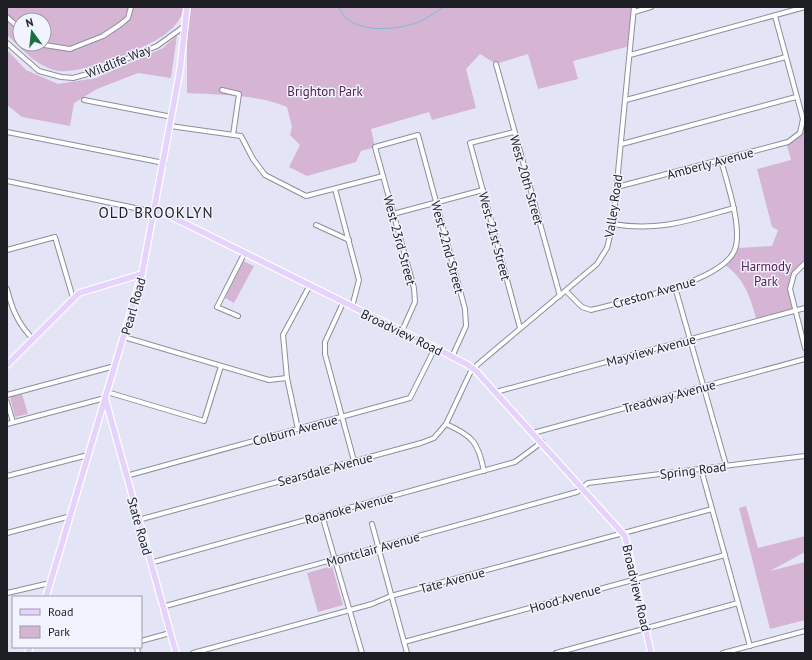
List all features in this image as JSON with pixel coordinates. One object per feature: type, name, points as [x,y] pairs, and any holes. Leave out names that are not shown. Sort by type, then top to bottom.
[{"type":"main road","name":"Pearl Road","points":[[46,596],[142,274],[172,117],[186,25],[187,7]]},
{"type":"main road","name":"Broadview Road","points":[[154,212],[162,212],[473,368],[542,442],[623,533],[628,546],[651,653]]},
{"type":"main road","points":[[7,366],[73,298],[88,290],[142,274]]},
{"type":"main road","name":"State Road","points":[[105,398],[176,653]]},
{"type":"street","points":[[52,46],[70,49],[103,36],[128,18],[131,7]]},
{"type":"street","points":[[634,9],[651,7]]},
{"type":"street","points":[[630,55],[804,8]]},
{"type":"street","name":"Valley Road","points":[[473,368],[566,291],[603,257],[613,224],[634,9]]},
{"type":"street","points":[[622,144],[796,96],[775,16]]},
{"type":"street","name":"Wildlife Way","points":[[7,43],[39,71],[61,77],[73,78],[98,71],[157,46],[186,25]]},
{"type":"street","points":[[626,100],[786,57]]},
{"type":"street","name":"West 20th Street","points":[[496,64],[560,296]]},
{"type":"street","points":[[222,90],[239,94],[233,135]]},
{"type":"street","name":"Amberly Avenue","points":[[617,187],[788,142],[800,133],[802,119],[796,96]]},
{"type":"street","points":[[84,100],[172,117]]},
{"type":"street","points":[[170,126],[241,136],[253,159],[265,175],[306,196],[383,176]]},
{"type":"street","points":[[7,132],[164,163]]},
{"type":"street","name":"West 21st Street","points":[[514,132],[470,143],[520,328]]},
{"type":"street","name":"West 22nd Street","points":[[375,147],[418,135],[466,316],[466,326],[452,357]]},
{"type":"street","name":"West 23rd Street","points":[[375,147],[414,288],[415,302],[402,332]]},
{"type":"street","points":[[613,224],[644,228],[670,225],[734,208],[721,160]]},
{"type":"street","name":"Broadview Road","points":[[7,181],[154,212]]},
{"type":"street","points":[[335,189],[359,280],[352,307]]},
{"type":"street","points":[[393,214],[483,190]]},
{"type":"street","name":"Creston Avenue","points":[[566,291],[582,307],[591,310],[694,282],[712,273],[731,257],[736,247],[734,208]]},
{"type":"street","points":[[316,225],[348,240]]},
{"type":"street","points":[[7,250],[55,237],[73,298]]},
{"type":"street","points":[[238,316],[217,307],[244,254]]},
{"type":"street","points":[[805,264],[794,274],[790,285],[805,348]]},
{"type":"street","points":[[298,429],[287,378],[283,335],[310,285]]},
{"type":"street","points":[[675,287],[726,465]]},
{"type":"street","points":[[7,289],[12,309],[19,323],[33,339]]},
{"type":"street","points":[[343,303],[325,342],[325,354],[354,461]]},
{"type":"street","name":"Mayview Avenue","points":[[496,392],[805,308]]},
{"type":"street","points":[[124,337],[269,380],[287,378]]},
{"type":"street","name":"Colburn Avenue","points":[[126,476],[410,398],[435,348]]},
{"type":"street","name":"Treadway Avenue","points":[[533,433],[703,388],[805,359]]},
{"type":"street","points":[[7,395],[115,366]]},
{"type":"street","points":[[107,392],[204,421],[221,366]]},
{"type":"street","name":"Searsdale Avenue","points":[[138,520],[421,443],[434,438],[446,424],[473,368]]},
{"type":"street","points":[[7,424],[105,398]]},
{"type":"street","points":[[7,402],[13,422]]},
{"type":"street","points":[[446,424],[468,435],[474,440],[480,450],[484,470]]},
{"type":"street","name":"Roanoke Avenue","points":[[150,563],[515,462],[542,442]]},
{"type":"street","points":[[7,476],[88,455]]},
{"type":"street","name":"Spring Road","points":[[582,488],[588,483],[805,456]]},
{"type":"street","points":[[701,468],[750,646]]},
{"type":"street","name":"Montclair Avenue","points":[[162,607],[577,492],[582,488]]},
{"type":"street","name":"Tate Avenue","points":[[193,653],[349,610],[391,596],[712,509]]},
{"type":"street","points":[[322,515],[362,653]]},
{"type":"street","points":[[7,533],[71,516]]},
{"type":"street","points":[[372,524],[407,653]]},
{"type":"street","name":"Hood Avenue","points":[[404,642],[635,578],[725,555]]},
{"type":"street","points":[[7,593],[50,583]]},
{"type":"street","points":[[556,653],[738,603]]},
{"type":"street","points":[[723,653],[805,631]]},
{"type":"street","points":[[142,641],[170,633]]},
{"type":"green space","points":[[7,7],[184,7],[176,24],[171,30],[159,38],[115,59],[70,71],[51,69],[37,62],[25,52],[52,52],[52,12],[12,12],[12,40],[7,35]]},
{"type":"green space","name":"Brighton Park","points":[[187,7],[634,7],[630,46],[573,61],[578,79],[538,89],[528,54],[496,64],[480,54],[466,69],[476,108],[432,120],[429,112],[371,129],[375,147],[361,151],[356,162],[307,176],[289,167],[300,145],[290,135],[292,127],[287,107],[250,97],[187,93]]},
{"type":"green space","points":[[177,35],[171,78],[138,73],[97,89],[74,103],[70,126],[22,117],[7,105],[7,50],[26,70],[58,84],[96,78],[163,48]]},
{"type":"green space","name":"Harmody Park","points":[[805,110],[805,263],[795,274],[792,280],[791,291],[795,311],[757,321],[750,298],[743,284],[733,271],[726,266],[736,254],[738,248],[772,246],[778,230],[772,227],[757,169],[791,160],[786,142],[795,138],[803,125],[800,111]]},
{"type":"green space","points":[[243,261],[254,266],[234,303],[225,298]]},
{"type":"green space","points":[[22,394],[28,414],[15,417],[10,397]]},
{"type":"green space","points":[[746,506],[758,548],[805,536],[805,552],[770,571],[805,562],[805,620],[770,629],[739,508]]},
{"type":"green space","points":[[332,566],[343,605],[318,612],[307,573]]},
{"type":"waterway","points":[[339,7],[345,16],[353,23],[364,27],[376,28],[402,27],[413,24],[423,20],[444,7]]},
{"type":"district","name":"OLD BROOKLYN","points":[[156,213]]}]
